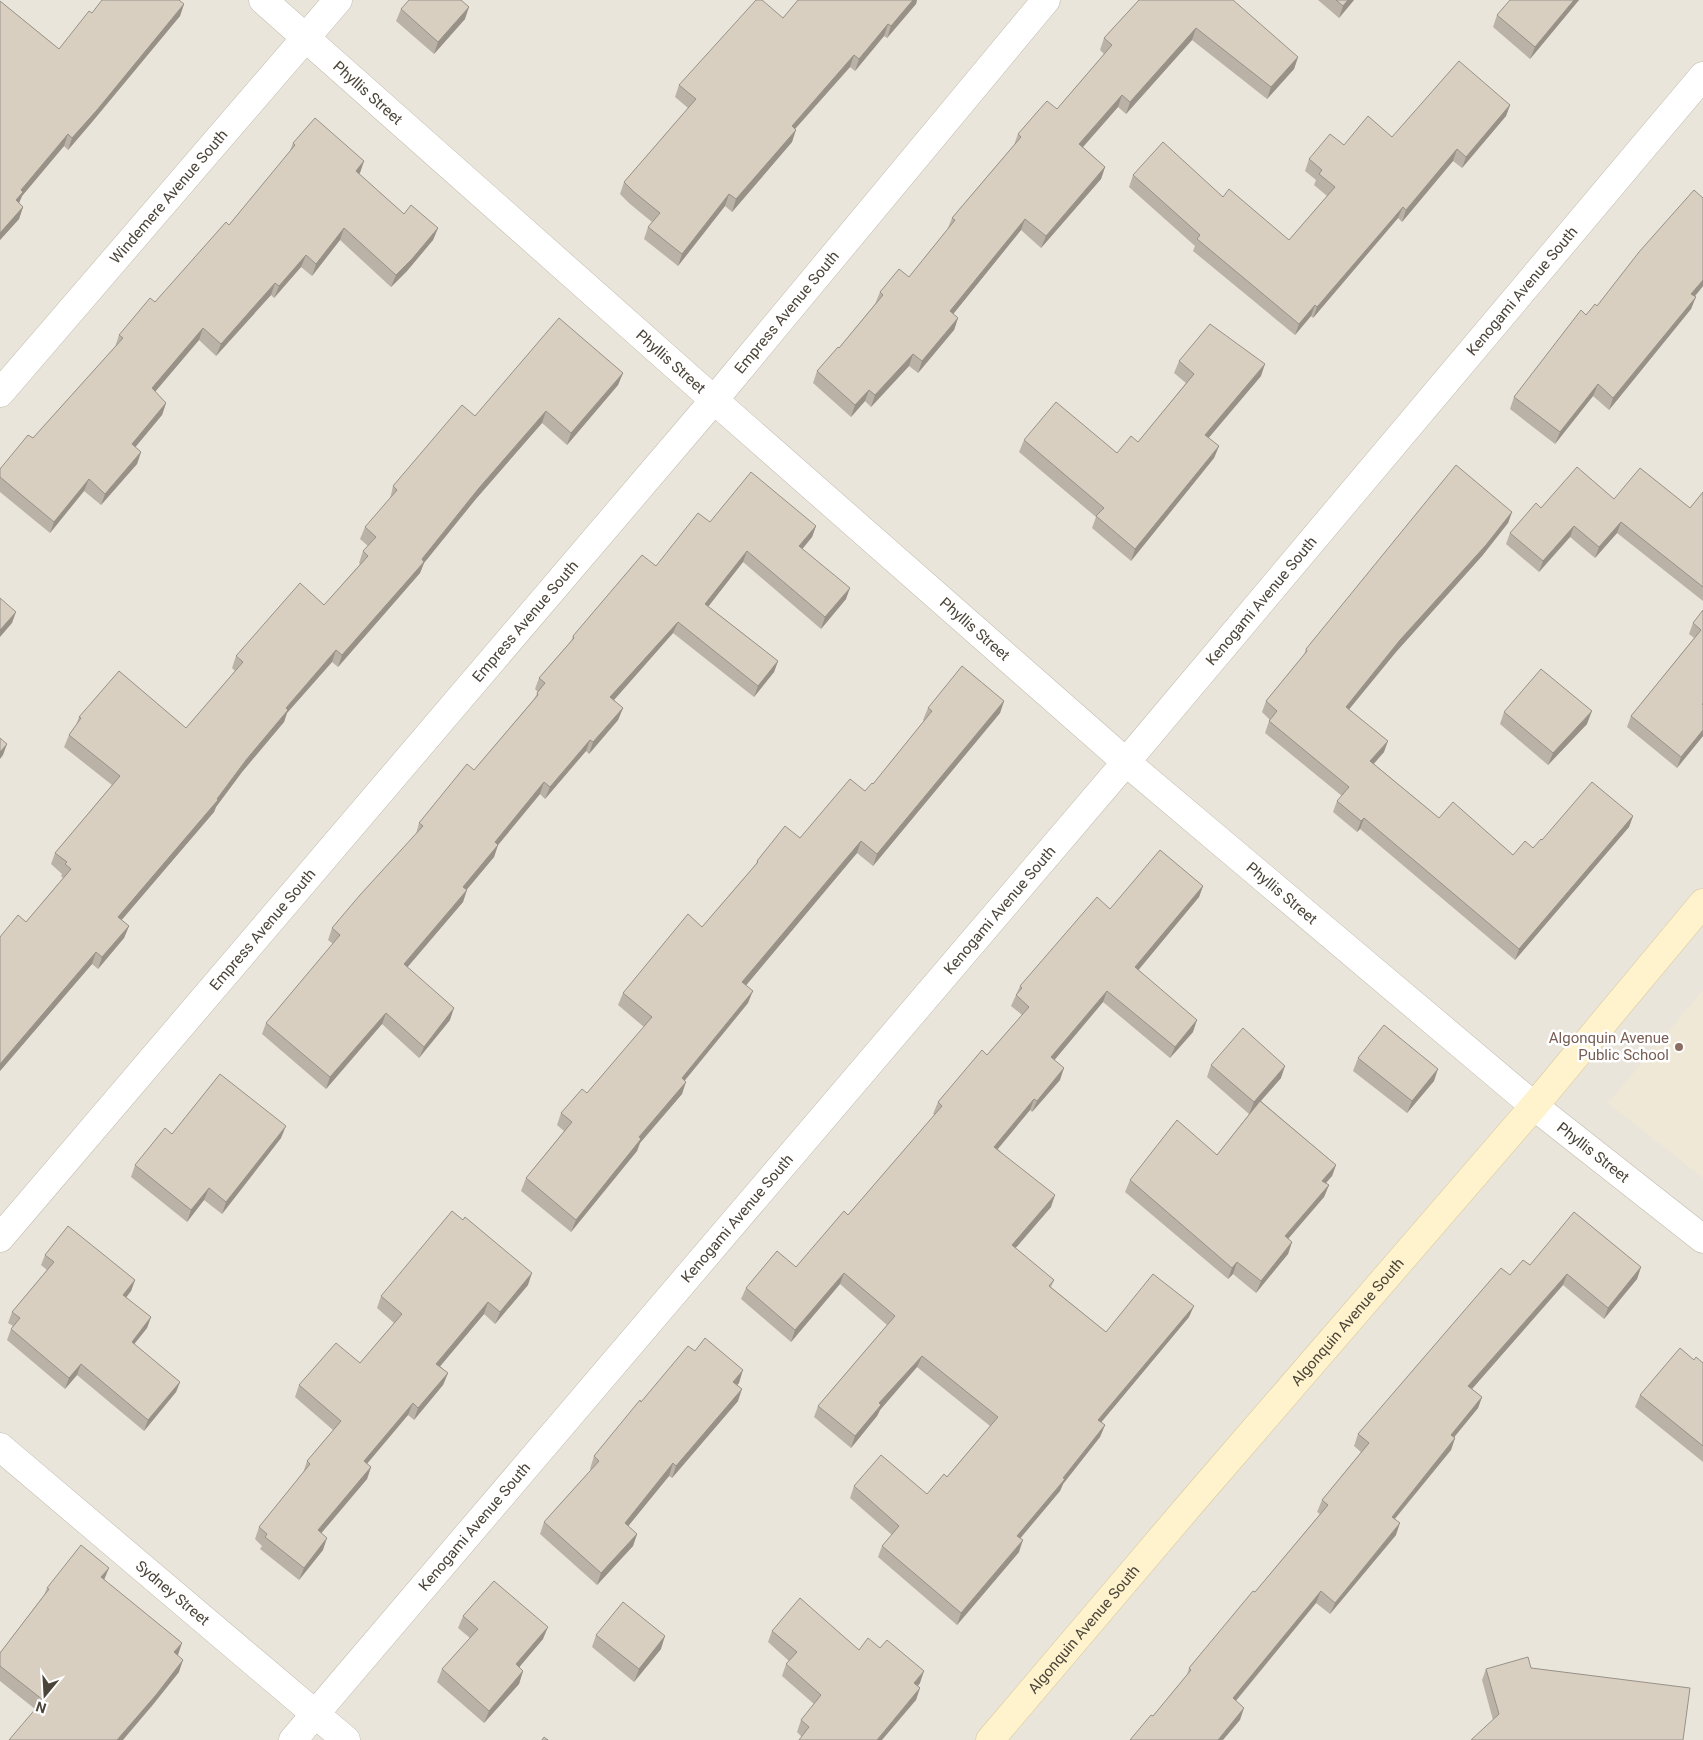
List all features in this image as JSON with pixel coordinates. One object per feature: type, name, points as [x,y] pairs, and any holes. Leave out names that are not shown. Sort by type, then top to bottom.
[{"type":"main road","name":"Algonquin Avenue South","points":[[990,1740],[1193,1501],[1534,1106],[1703,903]]},
{"type":"street","name":"Phyllis Street","points":[[263,0],[1126,762],[1534,1106],[1703,1239]]},
{"type":"street","name":"Windemere Avenue South","points":[[0,393],[338,0]]},
{"type":"street","name":"Empress Avenue South","points":[[0,1238],[714,400],[1046,0]]},
{"type":"street","name":"Kenogami Avenue South","points":[[293,1740],[1126,762],[1703,76]]},
{"type":"street","name":"Sydney Street","points":[[0,1447],[346,1740]]},
{"type":"shaded area","points":[[0,0],[1703,0],[1703,1740],[0,1740]]},
{"type":"shaded area","name":"Algonquin Avenue Public School","points":[[1703,990],[1703,1178],[1608,1103]]},
{"type":"building","points":[[102,0],[179,0],[184,4],[97,110],[72,138],[68,134],[21,190],[23,192],[16,200],[23,207],[0,233],[0,1],[59,49],[89,11],[92,13]]},
{"type":"building","points":[[409,0],[461,0],[469,7],[438,42],[401,9]]},
{"type":"building","points":[[756,0],[762,0],[783,18],[798,0],[913,0],[891,26],[888,24],[859,59],[854,55],[792,126],[796,130],[736,199],[729,194],[682,254],[648,227],[660,213],[624,182],[696,99],[679,85]]},
{"type":"building","points":[[1139,0],[1233,0],[1298,57],[1271,87],[1196,28],[1130,102],[1122,95],[1079,144],[1105,167],[1046,236],[1025,219],[950,311],[958,318],[922,361],[913,354],[875,395],[869,390],[855,405],[817,371],[839,348],[883,295],[880,292],[899,269],[909,277],[955,220],[952,218],[1021,137],[1018,134],[1047,101],[1057,109],[1112,45],[1104,38]]},
{"type":"building","points":[[1336,0],[1348,0],[1343,6]]},
{"type":"building","points":[[1510,0],[1574,0],[1535,47],[1497,15]]},
{"type":"building","points":[[1459,61],[1510,105],[1466,157],[1457,149],[1406,210],[1403,207],[1317,307],[1315,305],[1299,324],[1197,239],[1200,235],[1133,175],[1163,142],[1223,197],[1229,189],[1289,240],[1335,187],[1319,174],[1322,170],[1309,159],[1330,134],[1344,145],[1368,116],[1392,137]]},
{"type":"building","points":[[315,118],[364,161],[356,171],[404,214],[411,205],[438,228],[396,275],[344,228],[316,264],[306,255],[279,286],[275,283],[221,344],[203,328],[152,388],[166,403],[132,444],[141,452],[105,494],[89,479],[54,522],[0,477],[0,469],[28,435],[33,438],[123,338],[119,335],[150,298],[155,302],[226,222],[229,225]]},
{"type":"building","points":[[1694,190],[1703,198],[1703,280],[1691,294],[1696,297],[1613,398],[1598,384],[1560,432],[1514,397],[1581,310],[1586,315],[1595,304],[1597,306],[1639,252]]},
{"type":"building","points":[[559,318],[623,373],[571,433],[546,411],[479,488],[422,559],[424,562],[342,655],[336,650],[286,708],[288,710],[246,760],[218,800],[118,917],[129,926],[102,957],[96,952],[0,1064],[0,937],[18,915],[26,922],[71,869],[65,864],[67,862],[55,853],[120,776],[69,735],[81,718],[79,717],[119,671],[186,728],[243,662],[236,656],[300,583],[324,605],[368,556],[363,551],[376,537],[365,527],[397,490],[393,486],[462,405],[475,416]]},
{"type":"building","points":[[1210,324],[1265,364],[1205,435],[1219,446],[1135,549],[1096,516],[1104,508],[1024,440],[1056,402],[1117,453],[1131,436],[1138,442],[1194,374],[1179,361]]},
{"type":"building","points":[[1456,465],[1512,512],[1486,545],[1400,640],[1346,707],[1388,741],[1370,761],[1439,818],[1453,802],[1513,855],[1525,841],[1533,848],[1542,840],[1592,782],[1633,816],[1519,949],[1364,818],[1361,821],[1337,801],[1349,787],[1269,721],[1277,711],[1266,701]]},
{"type":"building","points":[[1577,467],[1614,499],[1640,468],[1690,508],[1703,492],[1703,587],[1621,522],[1599,547],[1574,526],[1543,561],[1510,533],[1536,503],[1541,508]]},
{"type":"building","points":[[751,472],[816,526],[799,546],[850,588],[825,617],[747,551],[705,604],[778,661],[758,686],[678,622],[610,697],[623,708],[593,742],[590,740],[550,787],[544,782],[495,842],[498,845],[463,887],[467,890],[404,964],[454,1008],[424,1047],[386,1013],[330,1077],[266,1023],[340,935],[332,928],[423,826],[419,823],[467,764],[474,770],[538,695],[537,693],[545,683],[539,678],[642,555],[656,566],[698,513],[710,522]]},
{"type":"building","points":[[0,598],[16,612],[0,630]]},
{"type":"building","points":[[1703,610],[1703,730],[1681,757],[1631,716],[1701,630],[1693,623]]},
{"type":"building","points":[[962,666],[1004,701],[877,854],[861,841],[742,982],[753,991],[682,1078],[686,1082],[639,1137],[641,1139],[576,1220],[526,1178],[572,1122],[561,1113],[582,1089],[587,1093],[652,1017],[623,993],[688,914],[702,927],[758,862],[785,826],[800,838],[850,779],[865,791],[873,784],[932,711],[928,708]]},
{"type":"building","points":[[1541,669],[1592,711],[1553,753],[1504,712]]},
{"type":"building","points":[[0,738],[7,744],[0,752]]},
{"type":"building","points":[[1160,850],[1203,886],[1135,967],[1197,1020],[1175,1047],[1107,991],[1051,1057],[1064,1068],[1037,1101],[1034,1099],[994,1147],[1055,1195],[1012,1245],[1054,1280],[1049,1286],[1106,1332],[1153,1274],[1194,1306],[1098,1420],[1105,1425],[1063,1478],[1065,1479],[1017,1536],[1023,1540],[961,1613],[882,1546],[899,1526],[854,1486],[881,1455],[927,1494],[944,1474],[947,1477],[998,1417],[922,1356],[879,1403],[881,1405],[855,1436],[818,1406],[895,1316],[844,1273],[795,1330],[746,1288],[777,1251],[796,1267],[844,1211],[848,1215],[942,1106],[938,1102],[982,1050],[987,1055],[1029,1007],[1016,995],[1022,988],[1020,986],[1097,897],[1110,909]]},
{"type":"building","points":[[1384,1025],[1438,1069],[1412,1101],[1358,1058]]},
{"type":"building","points":[[1243,1028],[1285,1066],[1254,1102],[1211,1065]]},
{"type":"building","points":[[220,1074],[286,1126],[226,1202],[209,1188],[191,1210],[135,1165],[165,1128],[172,1134]]},
{"type":"building","points":[[1260,1101],[1336,1165],[1322,1181],[1329,1185],[1285,1236],[1292,1242],[1261,1281],[1237,1262],[1232,1268],[1130,1180],[1177,1120],[1217,1155]]},
{"type":"building","points":[[452,1211],[463,1220],[465,1217],[532,1273],[500,1312],[488,1302],[436,1364],[448,1373],[418,1408],[413,1403],[364,1461],[371,1467],[318,1530],[327,1538],[304,1568],[265,1537],[267,1534],[259,1527],[310,1464],[307,1461],[341,1421],[299,1385],[336,1343],[360,1363],[402,1314],[381,1296]]},
{"type":"building","points":[[1574,1212],[1641,1267],[1608,1308],[1567,1274],[1468,1386],[1482,1397],[1451,1435],[1455,1438],[1392,1517],[1400,1523],[1335,1603],[1321,1591],[1233,1698],[1244,1708],[1218,1740],[1130,1740],[1151,1715],[1153,1716],[1191,1670],[1189,1668],[1328,1505],[1322,1500],[1369,1443],[1358,1434],[1501,1268],[1510,1275],[1523,1260],[1530,1265]]},
{"type":"building","points":[[68,1226],[135,1280],[123,1295],[151,1317],[132,1342],[180,1382],[148,1420],[81,1364],[69,1378],[11,1329],[20,1318],[12,1312],[54,1262],[45,1255]]},
{"type":"building","points":[[705,1338],[743,1370],[733,1382],[742,1389],[676,1466],[673,1463],[625,1523],[637,1534],[601,1573],[544,1522],[599,1461],[594,1456],[640,1400],[641,1402],[688,1346],[695,1351]]},
{"type":"building","points":[[1680,1348],[1694,1360],[1696,1357],[1703,1363],[1703,1446],[1640,1395]]},
{"type":"building","points":[[81,1545],[109,1568],[101,1577],[182,1643],[174,1652],[183,1660],[117,1740],[9,1740],[43,1700],[0,1666],[0,1653]]},
{"type":"building","points":[[494,1581],[548,1627],[516,1664],[523,1671],[489,1711],[442,1669],[478,1629],[463,1616]]},
{"type":"building","points":[[800,1598],[859,1650],[868,1638],[880,1648],[887,1640],[924,1671],[914,1683],[920,1688],[877,1740],[799,1740],[809,1727],[801,1720],[821,1695],[786,1664],[797,1652],[772,1631]]},
{"type":"building","points":[[623,1602],[665,1636],[639,1669],[596,1635]]},
{"type":"building","points":[[1528,1657],[1531,1668],[1690,1688],[1683,1740],[1471,1740],[1499,1714],[1486,1669]]},
{"type":"place","name":"Algonquin Avenue Public School","points":[[1679,1047]]}]
